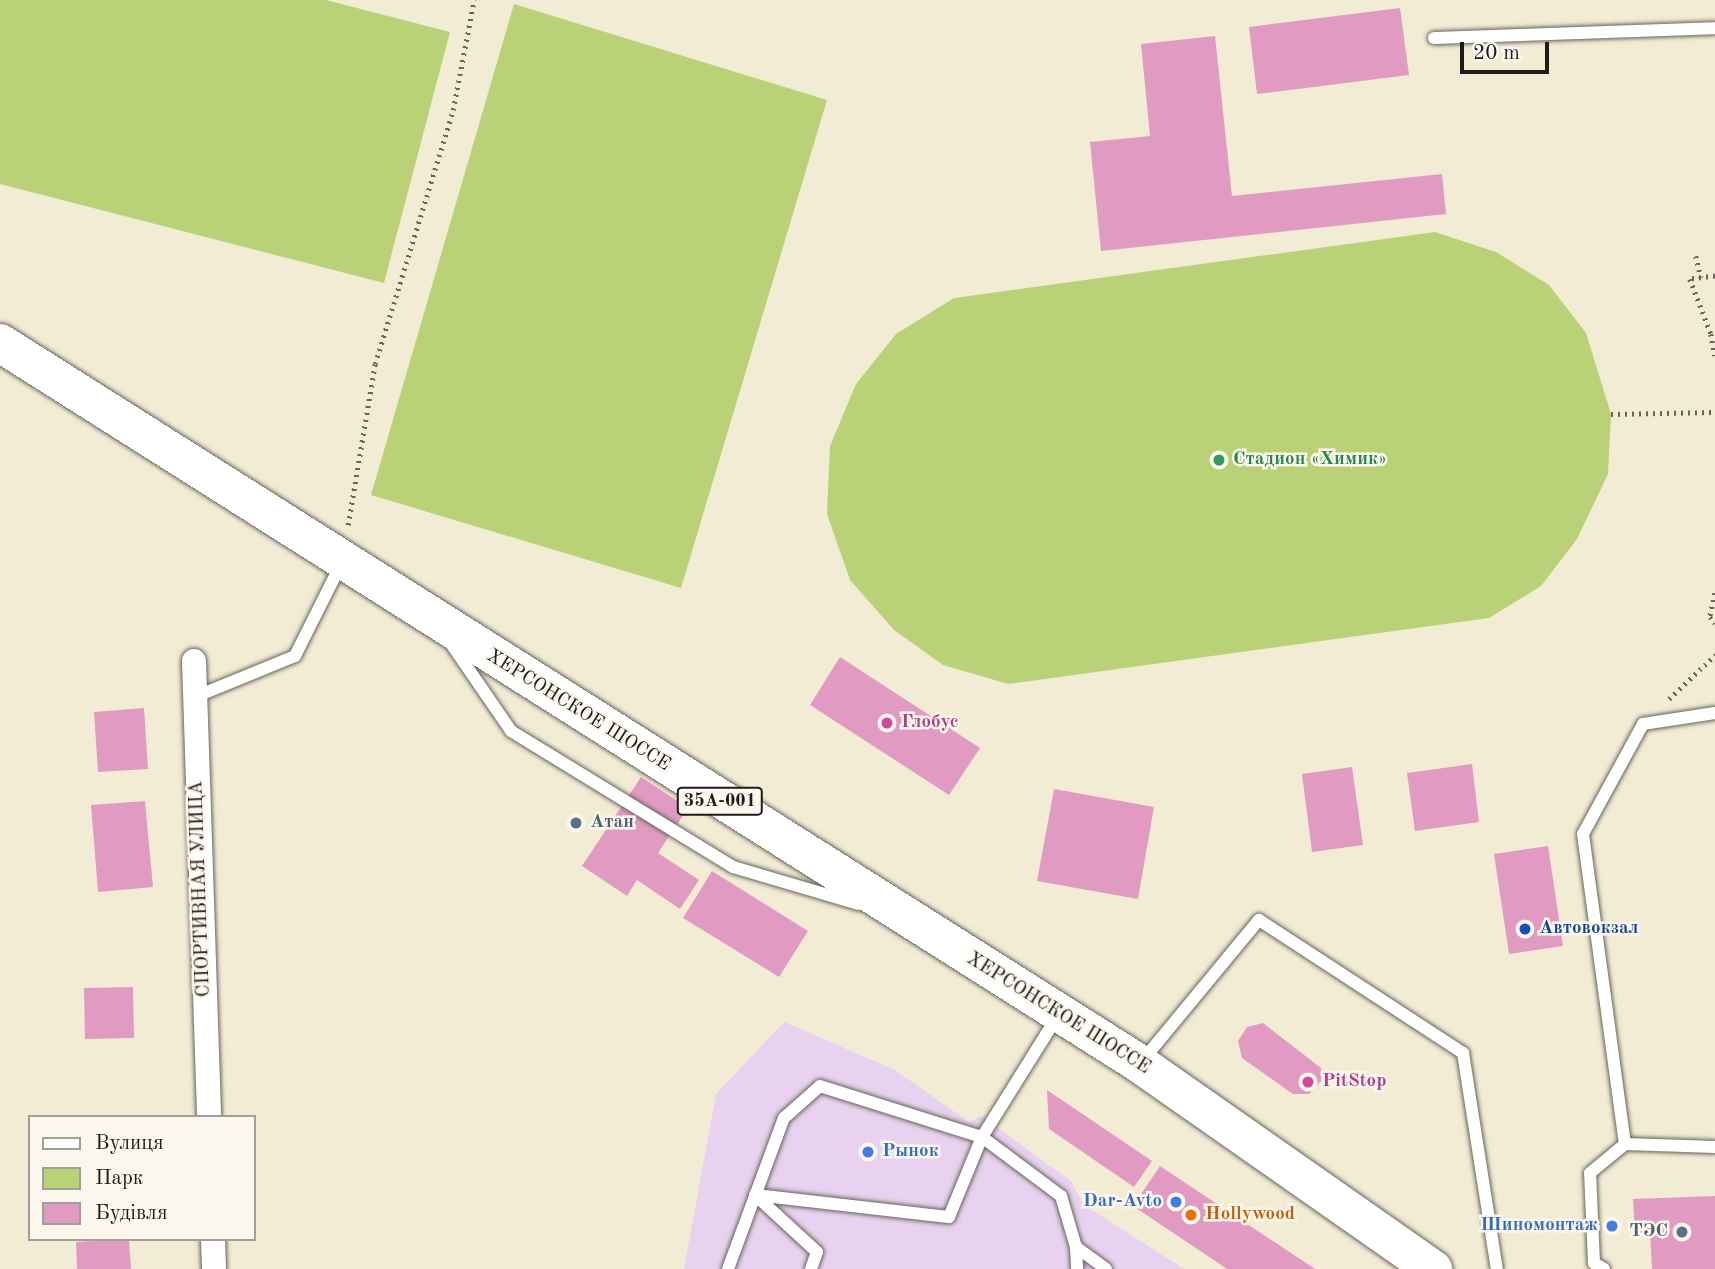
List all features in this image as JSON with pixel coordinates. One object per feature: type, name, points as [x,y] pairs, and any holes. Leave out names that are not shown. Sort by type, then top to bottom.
[{"type":"highway","name":"ХЕРСОНСКОЕ ШОССЕ","points":[[0,343],[1140,1065],[1433,1269]]},
{"type":"street","name":"СПОРТИВНАЯ УЛИЦА","points":[[194,660],[209,1115]]},
{"type":"street","points":[[213,1241],[214,1269]]},
{"type":"lane","points":[[1434,38],[1715,28]]},
{"type":"lane","points":[[195,697],[295,656],[342,561]]},
{"type":"lane","points":[[433,619],[511,731],[733,867],[904,917]]},
{"type":"lane","points":[[1625,1144],[1583,834],[1643,724],[1715,713]]},
{"type":"lane","points":[[1140,1065],[1259,920],[1463,1053],[1497,1269]]},
{"type":"lane","points":[[755,1195],[949,1217],[982,1137],[1059,1014]]},
{"type":"lane","points":[[728,1269],[785,1118],[820,1086],[982,1137],[1061,1196],[1076,1247],[1077,1269]]},
{"type":"lane","points":[[1594,1267],[1590,1173],[1625,1144],[1715,1147]]},
{"type":"lane","points":[[755,1195],[817,1252],[811,1269]]},
{"type":"lane","points":[[1076,1247],[1106,1269]]},
{"type":"path","points":[[342,561],[375,364],[453,110],[474,0]]},
{"type":"path","points":[[1696,256],[1701,277]]},
{"type":"path","points":[[1715,276],[1690,279],[1711,334],[1715,356]]},
{"type":"path","points":[[1611,414],[1715,412]]},
{"type":"path","points":[[1715,593],[1710,617],[1715,623]]},
{"type":"path","points":[[1643,724],[1715,655]]},
{"type":"shaded area","name":"Рынок","points":[[784,1022],[895,1070],[969,1122],[981,1116],[1071,1181],[1083,1204],[1184,1269],[684,1269],[716,1094]]},
{"type":"green space","points":[[0,0],[326,0],[450,32],[384,283],[0,184]]},
{"type":"green space","points":[[514,4],[827,100],[681,588],[371,495]]},
{"type":"green space","name":"Стадион «Химик»","points":[[1435,232],[1496,252],[1549,285],[1586,333],[1611,414],[1608,474],[1577,539],[1541,586],[1489,618],[1008,684],[943,665],[894,630],[850,580],[827,514],[830,446],[856,384],[896,334],[954,298]]},
{"type":"building","points":[[1400,8],[1409,75],[1257,94],[1249,27]]},
{"type":"building","points":[[1215,36],[1232,196],[1442,174],[1446,214],[1101,251],[1090,142],[1150,136],[1141,44]]},
{"type":"building","points":[[840,657],[980,748],[949,795],[810,705]]},
{"type":"building","points":[[144,708],[148,769],[98,772],[94,712]]},
{"type":"building","points":[[1472,764],[1479,822],[1415,831],[1407,773]]},
{"type":"building","points":[[1352,767],[1363,845],[1312,852],[1302,774]]},
{"type":"building","points":[[641,777],[688,808],[658,853],[699,880],[680,909],[637,880],[627,896],[582,866]]},
{"type":"building","points":[[1054,789],[1154,807],[1138,899],[1037,881]]},
{"type":"building","points":[[145,801],[153,887],[98,892],[91,805]]},
{"type":"building","points":[[1548,846],[1563,946],[1509,954],[1494,854]]},
{"type":"building","points":[[712,871],[808,931],[779,977],[683,918]]},
{"type":"building","points":[[133,987],[134,1038],[85,1039],[84,988]]},
{"type":"building","points":[[1263,1023],[1321,1068],[1321,1081],[1309,1094],[1293,1094],[1242,1058],[1238,1041],[1247,1027]]},
{"type":"building","points":[[1047,1090],[1152,1161],[1134,1187],[1049,1129]]},
{"type":"building","points":[[1160,1166],[1315,1269],[1227,1269],[1133,1206]]},
{"type":"building","name":"ТЭС","points":[[1715,1196],[1715,1269],[1652,1269],[1650,1232],[1635,1233],[1633,1199]]},
{"type":"building","points":[[129,1241],[131,1269],[77,1269],[76,1242]]},
{"type":"place","name":"Стадион «Химик»","points":[[1219,460]]},
{"type":"place","name":"Глобус","points":[[887,723]]},
{"type":"place","name":"Атан","points":[[576,823]]},
{"type":"place","name":"Автовокзал","points":[[1525,929]]},
{"type":"place","name":"PitStop","points":[[1308,1082]]},
{"type":"place","name":"Рынок","points":[[868,1152]]},
{"type":"place","name":"Dar-Avto","points":[[1176,1202]]},
{"type":"place","name":"Hollywood","points":[[1191,1215]]},
{"type":"place","name":"Шиномонтаж","points":[[1612,1226]]},
{"type":"place","name":"ТЭС","points":[[1682,1232]]}]
